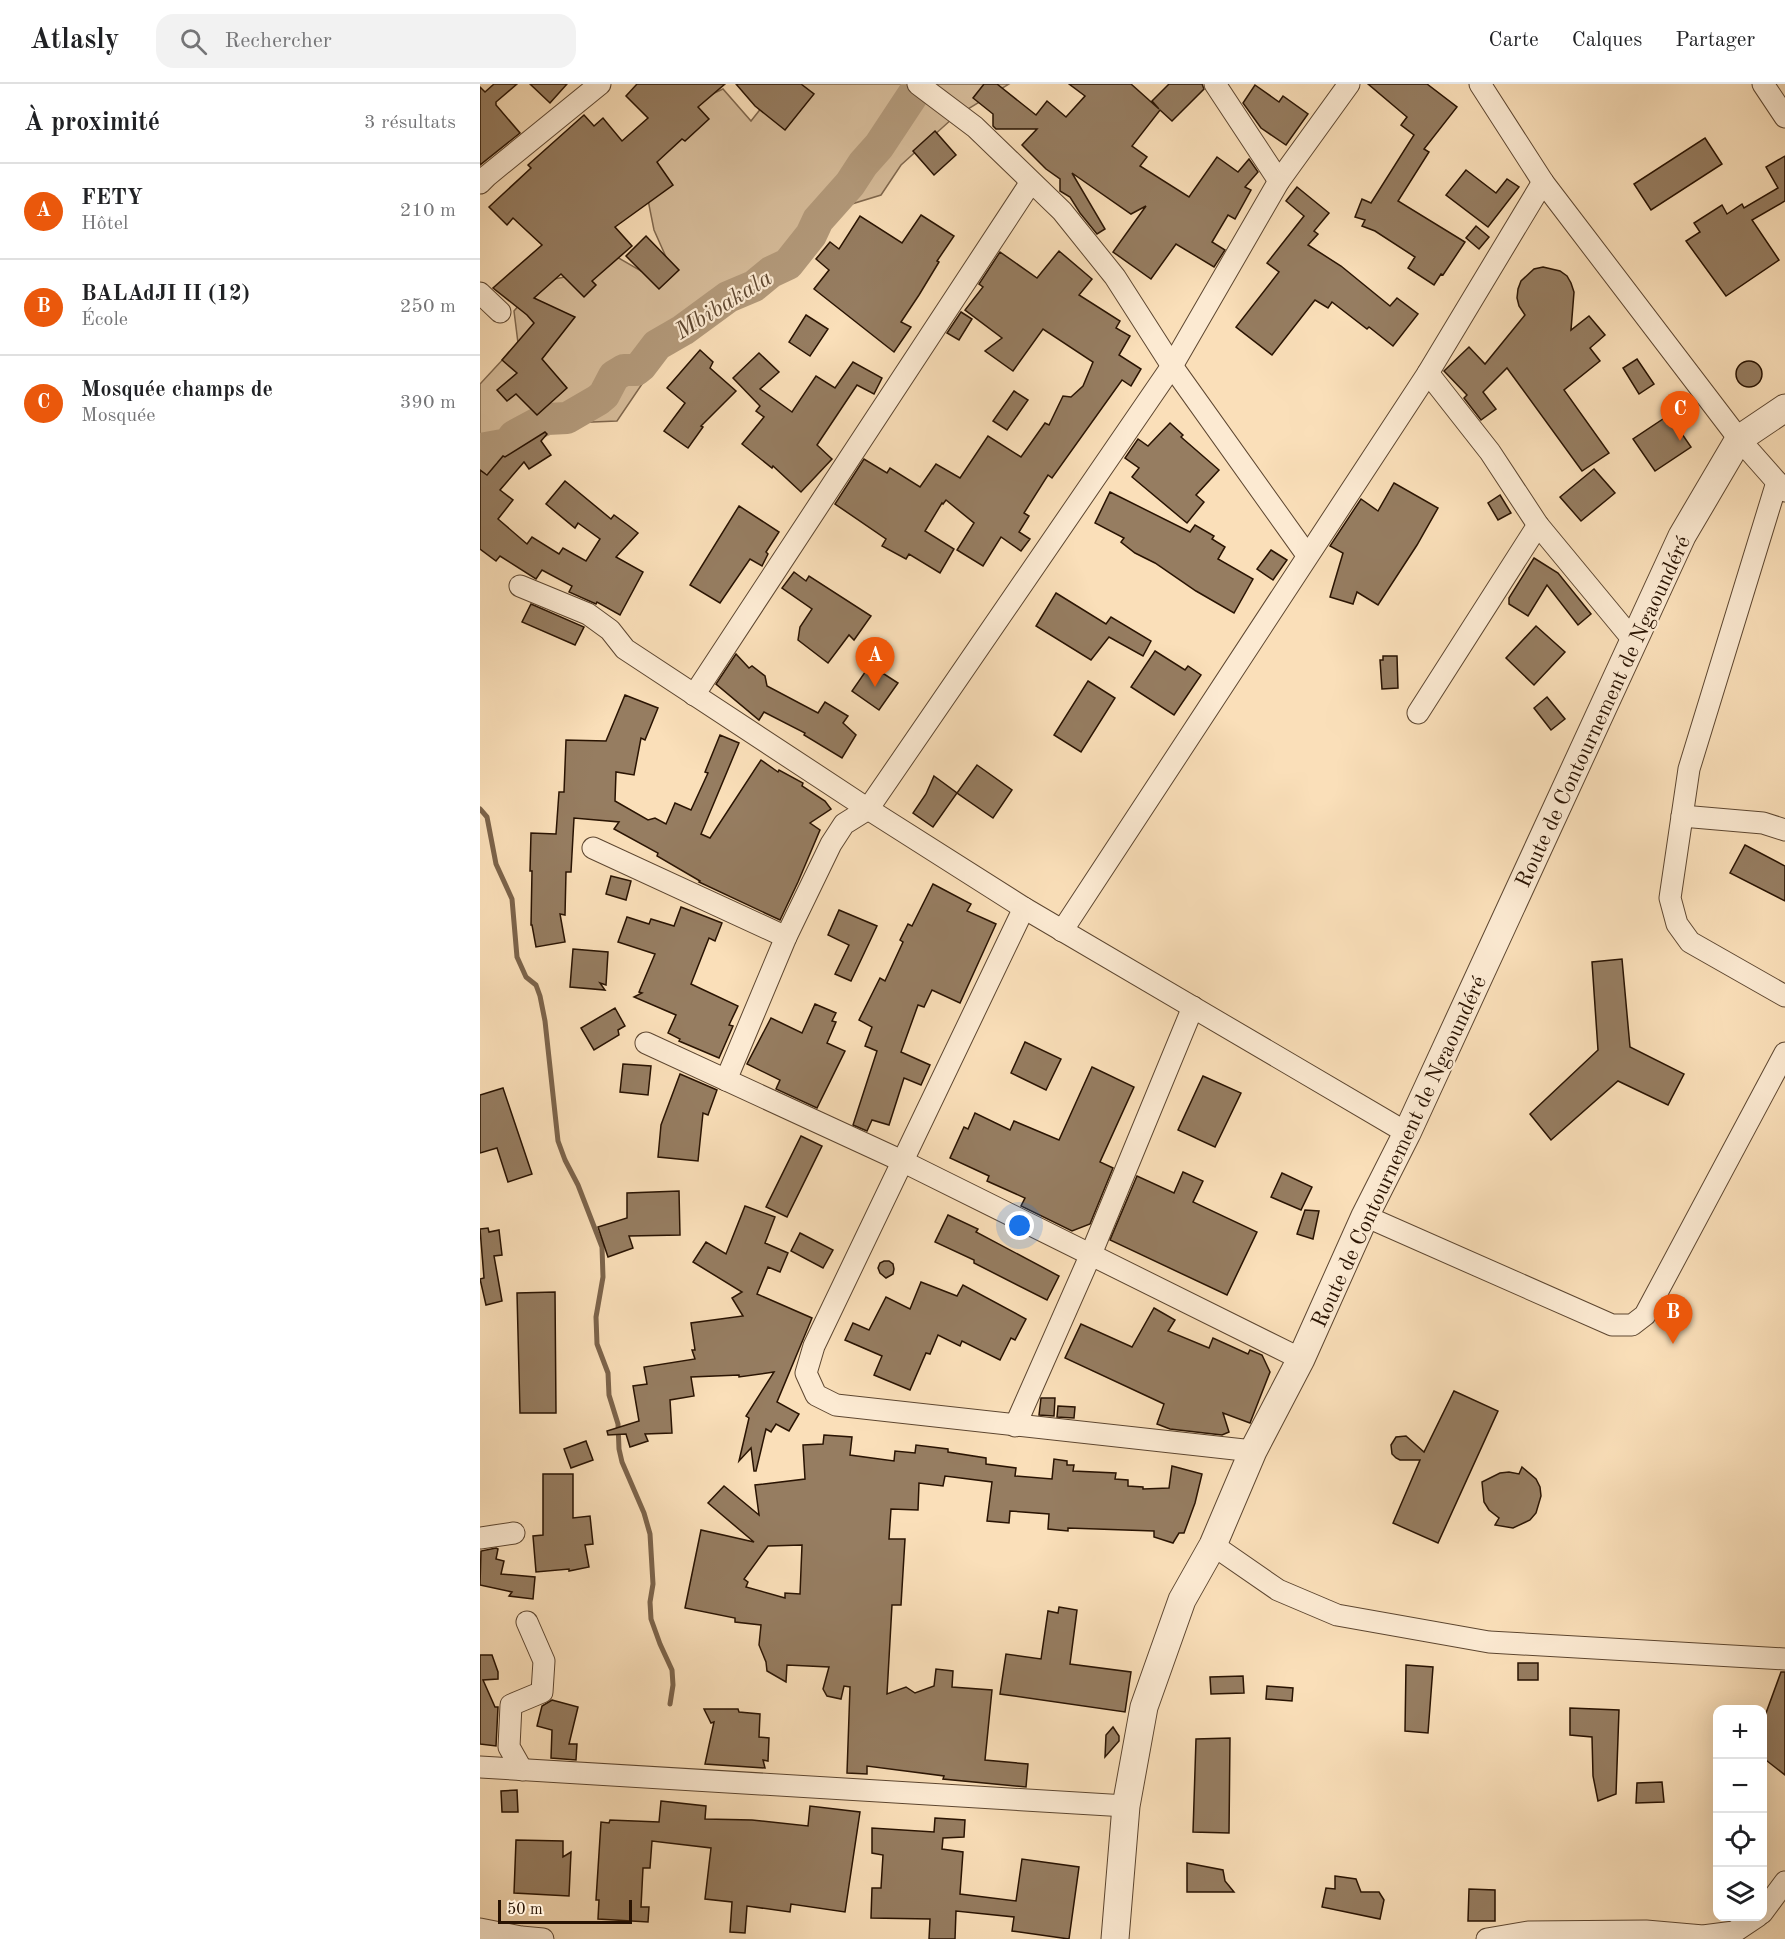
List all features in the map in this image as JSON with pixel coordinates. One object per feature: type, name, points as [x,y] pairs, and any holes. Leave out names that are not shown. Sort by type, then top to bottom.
[{"type":"street","points":[[1215,84],[1279,181]]},
{"type":"street","points":[[726,1080],[786,937],[831,844],[844,824],[868,809],[1172,366],[1279,181],[1349,84]]},
{"type":"street","points":[[1480,84],[1543,182],[1739,439],[1781,487],[1689,769],[1670,898],[1677,924],[1690,942],[1785,996]]},
{"type":"street","points":[[1763,84],[1785,117]]},
{"type":"street","points":[[480,183],[598,85]]},
{"type":"street","points":[[920,86],[975,127],[1062,211],[1115,277],[1172,366],[1307,555]]},
{"type":"street","points":[[694,695],[1031,182]]},
{"type":"street","points":[[1062,931],[1428,373],[1543,182]]},
{"type":"street","points":[[480,293],[500,312]]},
{"type":"street","points":[[1428,373],[1490,452],[1538,525],[1634,641]]},
{"type":"street","name":"Route de Contournement de Ngaoundéré","points":[[1115,1939],[1126,1806],[1144,1707],[1182,1600],[1213,1545],[1253,1451],[1301,1359],[1365,1216],[1407,1133],[1682,536],[1739,439],[1785,408]]},
{"type":"street","points":[[1418,713],[1538,525]]},
{"type":"street","points":[[520,586],[588,614],[610,630],[625,649],[868,809],[1024,908],[1407,1133]]},
{"type":"street","points":[[1682,816],[1762,823],[1785,830]]},
{"type":"street","points":[[593,848],[786,937]]},
{"type":"street","points":[[1024,908],[814,1346],[806,1373],[816,1395],[836,1406],[1253,1451]]},
{"type":"street","points":[[1015,1426],[1091,1254],[1193,1007]]},
{"type":"street","points":[[646,1043],[902,1161],[1301,1359]]},
{"type":"street","points":[[1365,1216],[1612,1325],[1632,1325],[1645,1315],[1778,1083],[1785,1053]]},
{"type":"street","points":[[480,1538],[514,1533]]},
{"type":"street","points":[[1213,1545],[1278,1590],[1337,1615],[1489,1642],[1785,1659]]},
{"type":"street","points":[[522,1770],[508,1747],[511,1705],[542,1692],[544,1661],[527,1622]]},
{"type":"street","points":[[480,1767],[1126,1806]]},
{"type":"street","points":[[1767,1906],[1785,1882]]},
{"type":"street","points":[[1487,1939],[1528,1932],[1646,1931],[1703,1936],[1734,1932],[1752,1921]]},
{"type":"street","points":[[480,1929],[543,1939]]},
{"type":"shaded area","name":"Mbibakala","points":[[780,84],[1009,84],[953,118],[901,165],[881,195],[829,211],[800,266],[736,308],[665,350],[617,421],[544,424],[480,448],[480,384],[518,343],[514,311],[539,282],[575,275],[610,253],[641,271],[670,266],[654,230],[647,195],[650,145],[699,100],[723,89],[751,121]]},
{"type":"building","points":[[494,84],[517,84],[496,102],[496,105],[520,133],[480,165],[480,87],[485,92]]},
{"type":"building","points":[[530,84],[567,84],[550,103]]},
{"type":"building","points":[[637,84],[725,84],[698,107],[709,119],[657,162],[673,185],[615,227],[632,246],[592,281],[596,285],[584,297],[561,274],[534,298],[575,317],[542,359],[567,388],[537,415],[516,394],[507,401],[497,390],[517,373],[502,360],[534,323],[493,288],[542,245],[513,218],[507,225],[489,207],[531,168],[528,165],[584,115],[594,126],[603,118],[622,141],[648,118],[626,96]]},
{"type":"building","points":[[736,84],[801,84],[814,94],[785,130],[755,106]]},
{"type":"building","points":[[984,84],[997,84],[1036,115],[1047,101],[1066,117],[1085,96],[1069,84],[1131,84],[1159,109],[1152,101],[1169,84],[1202,84],[1204,89],[1172,121],[1160,110],[1132,146],[1147,157],[1140,166],[1189,197],[1217,157],[1238,172],[1249,159],[1258,172],[1245,187],[1251,190],[1235,219],[1228,215],[1212,242],[1225,250],[1214,267],[1176,244],[1151,279],[1113,252],[1146,206],[1131,214],[1072,173],[1105,229],[1097,234],[1070,197],[1060,191],[1060,179],[1046,169],[1022,145],[1037,129],[996,129],[993,126],[993,114],[973,98]]},
{"type":"building","points":[[1368,84],[1427,84],[1457,107],[1424,149],[1429,152],[1398,201],[1465,242],[1434,285],[1408,268],[1415,257],[1375,231],[1362,226],[1365,220],[1355,217],[1362,199],[1371,203],[1414,135],[1401,125],[1407,117]]},
{"type":"building","points":[[1255,85],[1279,102],[1283,96],[1308,114],[1286,145],[1261,128],[1243,103]]},
{"type":"building","points":[[935,131],[956,155],[934,175],[913,151]]},
{"type":"building","points":[[1705,138],[1722,164],[1651,210],[1634,184]]},
{"type":"building","points":[[1785,156],[1785,201],[1752,220],[1779,260],[1726,296],[1686,241],[1700,232],[1694,223],[1722,205],[1727,214],[1742,204],[1744,208],[1778,188],[1766,167]]},
{"type":"building","points":[[1466,170],[1496,193],[1507,179],[1519,187],[1488,227],[1446,195]]},
{"type":"building","points":[[1297,187],[1329,213],[1314,231],[1318,234],[1308,245],[1341,266],[1390,306],[1397,298],[1418,314],[1393,346],[1332,302],[1328,308],[1315,300],[1272,355],[1236,327],[1279,272],[1267,263],[1304,216],[1286,201]]},
{"type":"building","points":[[921,215],[954,236],[901,322],[911,327],[894,352],[814,289],[829,270],[816,259],[830,242],[839,249],[860,216],[902,243]]},
{"type":"building","points":[[1476,226],[1489,237],[1479,249],[1466,238]]},
{"type":"building","points":[[646,236],[679,270],[659,289],[626,256]]},
{"type":"building","points":[[1059,251],[1092,279],[1079,295],[1120,321],[1116,328],[1130,336],[1119,355],[1141,369],[1131,386],[1122,380],[1052,478],[1048,475],[1024,513],[1029,516],[1019,532],[1030,539],[1021,551],[1001,537],[983,566],[957,550],[974,523],[946,500],[925,531],[954,549],[940,573],[909,554],[906,559],[882,546],[886,539],[835,504],[864,459],[887,473],[890,468],[920,487],[936,464],[960,478],[988,436],[1021,457],[1045,423],[1049,425],[1063,396],[1071,397],[1083,386],[1093,362],[1043,329],[1013,371],[985,351],[1002,338],[965,310],[983,287],[979,284],[1000,252],[1037,278]]},
{"type":"building","points":[[1543,267],[1560,271],[1571,283],[1574,292],[1571,330],[1589,316],[1605,335],[1590,348],[1600,361],[1564,390],[1609,453],[1582,471],[1507,368],[1483,392],[1496,409],[1481,420],[1464,398],[1467,395],[1444,371],[1469,347],[1485,364],[1525,315],[1517,298],[1521,281],[1534,269]]},
{"type":"building","points":[[961,312],[972,319],[959,340],[947,333]]},
{"type":"building","points":[[806,315],[828,329],[810,356],[789,342]]},
{"type":"building","points":[[700,350],[713,362],[710,368],[736,391],[701,426],[703,427],[688,448],[664,431],[685,403],[667,388]]},
{"type":"building","points":[[759,353],[779,372],[760,389],[792,412],[816,376],[835,388],[853,362],[882,378],[874,394],[857,385],[817,445],[832,459],[801,492],[773,466],[772,468],[742,444],[764,417],[756,411],[760,406],[733,378]]},
{"type":"building","points":[[1637,359],[1654,384],[1639,394],[1623,368]]},
{"type":"building","points":[[1749,361],[1758,365],[1762,374],[1758,383],[1749,387],[1740,383],[1736,374],[1740,365]]},
{"type":"building","points":[[1014,391],[1028,400],[1007,430],[993,421]]},
{"type":"building","points":[[1669,415],[1691,447],[1655,471],[1633,439]]},
{"type":"building","points":[[1170,423],[1183,435],[1181,437],[1219,470],[1196,495],[1204,502],[1187,523],[1132,477],[1139,468],[1125,458],[1138,439],[1148,446]]},
{"type":"building","points":[[545,432],[547,434],[541,441],[551,455],[529,469],[524,462],[500,490],[513,500],[498,519],[527,544],[532,537],[559,554],[563,548],[586,561],[600,539],[578,523],[575,528],[546,504],[565,481],[611,519],[614,515],[638,533],[616,557],[643,572],[620,615],[597,602],[596,604],[569,592],[572,586],[542,570],[536,579],[500,556],[496,561],[480,549],[480,470],[487,475],[503,456],[505,457]]},
{"type":"building","points":[[1594,469],[1615,493],[1581,521],[1560,497]]},
{"type":"building","points":[[1394,483],[1438,508],[1378,605],[1357,592],[1353,604],[1330,597],[1343,553],[1330,546],[1361,499],[1378,511]]},
{"type":"building","points":[[1110,492],[1190,532],[1195,525],[1214,536],[1212,539],[1225,547],[1218,559],[1253,579],[1234,613],[1155,563],[1135,553],[1121,542],[1124,538],[1095,523]]},
{"type":"building","points":[[1500,495],[1511,513],[1498,520],[1488,503]]},
{"type":"building","points":[[739,506],[779,532],[766,552],[768,554],[762,566],[750,559],[720,603],[690,585]]},
{"type":"building","points":[[1271,550],[1287,560],[1273,580],[1257,569]]},
{"type":"building","points":[[1534,558],[1558,573],[1591,614],[1578,625],[1547,585],[1528,616],[1509,604],[1509,598]]},
{"type":"building","points":[[794,572],[806,581],[809,576],[871,616],[854,640],[849,635],[828,663],[798,640],[800,627],[812,609],[782,588]]},
{"type":"building","points":[[1056,593],[1106,624],[1111,617],[1151,641],[1143,656],[1109,637],[1091,660],[1036,626]]},
{"type":"building","points":[[531,604],[584,627],[575,645],[522,622]]},
{"type":"building","points":[[1536,626],[1565,652],[1534,685],[1506,658]]},
{"type":"building","points":[[1155,651],[1185,670],[1188,666],[1201,675],[1174,715],[1131,687]]},
{"type":"building","points":[[736,654],[749,668],[752,666],[765,676],[767,686],[818,713],[825,702],[848,716],[843,723],[856,735],[842,758],[804,735],[805,733],[764,712],[759,720],[716,684]]},
{"type":"building","points":[[1383,656],[1397,656],[1398,688],[1382,689],[1380,660],[1383,660]]},
{"type":"building","points":[[870,665],[898,683],[879,710],[852,691]]},
{"type":"building","points":[[1088,681],[1115,698],[1081,752],[1054,735]]},
{"type":"building","points":[[625,695],[658,708],[645,740],[641,738],[634,775],[616,772],[615,801],[648,820],[655,818],[666,824],[675,803],[691,810],[708,773],[705,772],[720,735],[739,743],[701,834],[710,838],[761,760],[778,772],[779,770],[803,783],[802,786],[825,801],[831,809],[810,823],[820,830],[780,920],[699,882],[657,856],[658,853],[614,829],[619,822],[574,818],[571,872],[566,872],[565,915],[560,914],[565,942],[536,947],[531,925],[531,833],[556,834],[559,792],[564,792],[566,740],[606,741]]},
{"type":"building","points":[[1547,697],[1565,719],[1551,730],[1534,708]]},
{"type":"building","points":[[977,765],[1012,790],[993,818],[957,793]]},
{"type":"building","points":[[934,776],[957,793],[933,827],[913,813],[926,794]]},
{"type":"building","points":[[1745,845],[1785,866],[1785,901],[1730,873]]},
{"type":"building","points":[[611,876],[631,881],[626,900],[606,894]]},
{"type":"building","points":[[933,884],[971,904],[967,911],[996,924],[960,1003],[932,990],[924,1007],[918,1005],[901,1052],[930,1065],[921,1085],[904,1078],[889,1125],[872,1120],[867,1131],[853,1125],[877,1051],[865,1046],[872,1027],[859,1020],[880,978],[885,981],[903,942],[900,940],[908,924],[912,926]]},
{"type":"building","points":[[681,907],[722,923],[715,941],[709,938],[691,984],[738,1006],[729,1025],[733,1026],[719,1058],[679,1041],[680,1039],[668,1033],[676,1015],[634,997],[642,993],[639,992],[655,954],[618,942],[627,917],[649,924],[651,919],[674,926]]},
{"type":"building","points":[[839,910],[877,926],[851,981],[835,974],[849,945],[828,935]]},
{"type":"building","points":[[573,949],[608,952],[606,985],[600,983],[605,990],[570,987]]},
{"type":"building","points":[[1622,959],[1630,1047],[1684,1074],[1668,1105],[1618,1081],[1551,1140],[1530,1114],[1598,1050],[1592,962]]},
{"type":"building","points":[[815,1004],[836,1013],[832,1021],[836,1022],[827,1043],[845,1051],[817,1108],[776,1089],[780,1080],[747,1064],[771,1018],[802,1033]]},
{"type":"building","points":[[615,1008],[625,1026],[618,1030],[619,1035],[594,1050],[581,1028]]},
{"type":"building","points":[[1025,1042],[1061,1059],[1046,1090],[1011,1073]]},
{"type":"building","points":[[623,1064],[651,1066],[648,1095],[620,1092]]},
{"type":"building","points":[[1092,1067],[1134,1087],[1100,1162],[1113,1168],[1090,1224],[1072,1231],[1021,1206],[1025,1198],[987,1181],[989,1176],[950,1158],[964,1127],[968,1129],[975,1113],[1010,1130],[1014,1121],[1059,1140]]},
{"type":"building","points":[[680,1074],[717,1090],[708,1115],[703,1113],[698,1161],[658,1157],[661,1125]]},
{"type":"building","points":[[1203,1076],[1241,1093],[1215,1147],[1178,1130]]},
{"type":"building","points":[[503,1088],[532,1174],[508,1182],[497,1148],[480,1153],[480,1095]]},
{"type":"building","points":[[801,1136],[822,1146],[787,1217],[766,1207]]},
{"type":"building","points":[[1183,1172],[1203,1181],[1193,1202],[1257,1232],[1227,1295],[1110,1240],[1137,1176],[1174,1193]]},
{"type":"building","points":[[1282,1173],[1312,1187],[1301,1210],[1271,1197]]},
{"type":"building","points":[[679,1191],[680,1235],[629,1236],[633,1248],[608,1257],[598,1227],[627,1218],[627,1193]]},
{"type":"building","points":[[745,1206],[775,1217],[765,1243],[788,1253],[780,1272],[768,1267],[757,1294],[812,1318],[777,1402],[799,1414],[789,1431],[776,1424],[771,1432],[766,1429],[756,1471],[754,1471],[751,1448],[739,1461],[749,1418],[746,1416],[774,1372],[739,1377],[739,1375],[691,1377],[694,1396],[670,1400],[672,1433],[645,1434],[648,1441],[630,1447],[626,1434],[608,1435],[607,1431],[639,1421],[633,1386],[647,1384],[644,1367],[695,1359],[692,1350],[695,1350],[691,1323],[743,1316],[732,1298],[742,1292],[693,1262],[706,1242],[726,1254]]},
{"type":"building","points":[[1305,1210],[1319,1211],[1313,1239],[1297,1234]]},
{"type":"building","points":[[948,1215],[978,1229],[976,1232],[1059,1276],[1047,1300],[974,1263],[974,1260],[935,1242]]},
{"type":"building","points":[[488,1228],[489,1232],[499,1230],[502,1255],[494,1256],[502,1301],[486,1305],[480,1279],[484,1278],[480,1229]]},
{"type":"building","points":[[800,1233],[833,1250],[823,1268],[791,1251]]},
{"type":"building","points":[[884,1261],[893,1264],[894,1269],[893,1274],[886,1278],[878,1268]]},
{"type":"building","points":[[921,1282],[957,1296],[963,1285],[1026,1319],[1015,1340],[1011,1338],[1000,1360],[962,1341],[960,1346],[938,1335],[930,1354],[926,1353],[910,1390],[874,1375],[882,1356],[845,1340],[853,1323],[869,1330],[886,1297],[910,1309]]},
{"type":"building","points":[[555,1292],[556,1413],[520,1413],[517,1293]]},
{"type":"building","points":[[1154,1308],[1175,1320],[1168,1331],[1209,1348],[1213,1338],[1248,1354],[1250,1350],[1262,1355],[1270,1372],[1250,1423],[1223,1413],[1229,1432],[1222,1435],[1170,1429],[1157,1424],[1164,1404],[1065,1358],[1081,1324],[1132,1347]]},
{"type":"building","points":[[1454,1391],[1498,1411],[1438,1543],[1393,1523],[1420,1460],[1396,1458],[1392,1454],[1391,1445],[1396,1437],[1406,1436],[1424,1452]]},
{"type":"building","points":[[1041,1398],[1055,1398],[1054,1416],[1039,1415]]},
{"type":"building","points":[[1058,1406],[1075,1407],[1074,1418],[1057,1417]]},
{"type":"building","points":[[824,1435],[852,1437],[850,1455],[894,1461],[895,1451],[915,1453],[916,1445],[948,1449],[948,1452],[986,1458],[986,1464],[1016,1468],[1015,1476],[1052,1479],[1054,1459],[1067,1461],[1067,1465],[1074,1465],[1073,1471],[1116,1473],[1115,1479],[1128,1480],[1128,1486],[1143,1487],[1143,1489],[1169,1488],[1172,1466],[1202,1474],[1184,1533],[1179,1533],[1173,1543],[1154,1537],[1154,1531],[1048,1529],[1049,1514],[1010,1511],[1009,1523],[987,1521],[992,1482],[945,1476],[943,1486],[919,1483],[918,1510],[891,1509],[889,1539],[905,1539],[901,1605],[892,1605],[887,1694],[906,1687],[915,1693],[934,1686],[936,1669],[953,1671],[952,1687],[992,1690],[985,1760],[1028,1764],[1026,1787],[943,1779],[944,1776],[867,1766],[867,1774],[847,1773],[850,1687],[844,1686],[841,1699],[827,1696],[823,1689],[829,1667],[787,1665],[786,1682],[767,1671],[759,1645],[761,1625],[735,1622],[735,1618],[685,1608],[701,1530],[754,1542],[708,1503],[724,1486],[759,1515],[755,1485],[805,1479],[803,1445],[823,1444]],"holes":[[[802,1545],[800,1594],[785,1593],[785,1598],[746,1587],[748,1582],[744,1579],[768,1546]]]},
{"type":"building","points":[[586,1441],[593,1460],[571,1468],[564,1449]]},
{"type":"building","points":[[1522,1467],[1536,1479],[1540,1487],[1541,1496],[1536,1513],[1530,1520],[1513,1528],[1495,1525],[1499,1518],[1489,1510],[1484,1502],[1482,1482],[1500,1473],[1519,1474]]},
{"type":"building","points":[[543,1474],[573,1474],[573,1518],[590,1516],[593,1544],[585,1545],[589,1567],[569,1571],[569,1569],[536,1572],[533,1536],[543,1535]]},
{"type":"building","points":[[498,1549],[496,1559],[504,1561],[501,1574],[535,1577],[533,1599],[509,1596],[512,1592],[480,1585],[481,1551]]},
{"type":"building","points":[[1059,1607],[1077,1610],[1070,1664],[1131,1672],[1125,1712],[1000,1694],[1006,1654],[1041,1659],[1048,1611],[1058,1613]]},
{"type":"building","points":[[480,1655],[492,1655],[498,1672],[498,1679],[483,1680],[495,1707],[498,1707],[496,1746],[480,1744]]},
{"type":"building","points":[[1518,1663],[1538,1663],[1538,1680],[1518,1680]]},
{"type":"building","points":[[1406,1665],[1433,1667],[1428,1733],[1405,1731]]},
{"type":"building","points":[[1781,1672],[1785,1672],[1785,1775],[1767,1761],[1767,1710]]},
{"type":"building","points":[[1243,1676],[1244,1693],[1211,1694],[1210,1677]]},
{"type":"building","points":[[1267,1686],[1293,1688],[1292,1701],[1266,1699]]},
{"type":"building","points":[[552,1700],[578,1707],[569,1744],[577,1744],[576,1760],[551,1758],[552,1730],[537,1726],[542,1706]]},
{"type":"building","points":[[1570,1708],[1619,1710],[1616,1794],[1598,1801],[1593,1776],[1592,1737],[1570,1735]]},
{"type":"building","points":[[704,1709],[738,1709],[739,1712],[760,1714],[759,1737],[769,1738],[768,1761],[763,1760],[765,1768],[705,1764],[714,1722],[711,1723]]},
{"type":"building","points":[[1113,1727],[1119,1736],[1119,1741],[1105,1757],[1106,1735]]},
{"type":"building","points":[[1230,1738],[1229,1833],[1193,1832],[1196,1739]]},
{"type":"building","points":[[1662,1782],[1664,1802],[1636,1803],[1637,1783]]},
{"type":"building","points":[[517,1790],[518,1812],[502,1812],[501,1791]]},
{"type":"building","points":[[661,1801],[706,1806],[705,1819],[752,1820],[808,1826],[810,1806],[860,1812],[845,1912],[791,1904],[790,1912],[747,1906],[745,1933],[730,1932],[732,1902],[705,1899],[711,1848],[652,1841],[650,1868],[643,1868],[641,1907],[649,1907],[648,1922],[598,1919],[599,1900],[596,1900],[601,1822],[609,1823],[610,1820],[659,1822]]},
{"type":"building","points":[[935,1818],[965,1820],[964,1837],[943,1838],[942,1849],[963,1852],[960,1894],[1016,1901],[1022,1859],[1079,1867],[1069,1939],[1012,1931],[1014,1917],[956,1911],[955,1939],[929,1939],[930,1919],[871,1918],[872,1888],[881,1888],[883,1855],[872,1853],[872,1828],[934,1832]]},
{"type":"building","points":[[516,1840],[563,1841],[563,1857],[571,1852],[569,1896],[514,1893]]},
{"type":"building","points":[[1187,1863],[1223,1870],[1225,1881],[1234,1892],[1187,1892]]},
{"type":"building","points":[[1335,1876],[1356,1879],[1361,1892],[1379,1892],[1384,1900],[1380,1919],[1322,1907],[1326,1888],[1335,1889]]},
{"type":"building","points":[[1469,1889],[1495,1890],[1495,1921],[1468,1921]]},
{"type":"waterway","name":"Mbibakala","points":[[480,459],[486,448],[508,444],[514,436],[538,423],[547,419],[567,418],[598,400],[604,395],[614,376],[624,370],[636,370],[657,345],[683,330],[728,297],[754,286],[771,272],[788,264],[811,235],[818,220],[879,146],[920,84]]},
{"type":"waterway","points":[[480,809],[487,817],[496,864],[512,899],[517,957],[526,977],[536,985],[540,996],[545,1021],[558,1141],[602,1247],[603,1277],[596,1317],[597,1344],[608,1373],[609,1395],[618,1424],[622,1462],[644,1513],[650,1534],[653,1584],[650,1602],[651,1619],[672,1670],[673,1685],[670,1704]]},
{"type":"place","name":"Mosquée champs de","points":[[1680,441]]},
{"type":"place","name":"FETY","points":[[875,687]]},
{"type":"place","name":"BALAdJI II (12)","points":[[1673,1344]]}]
